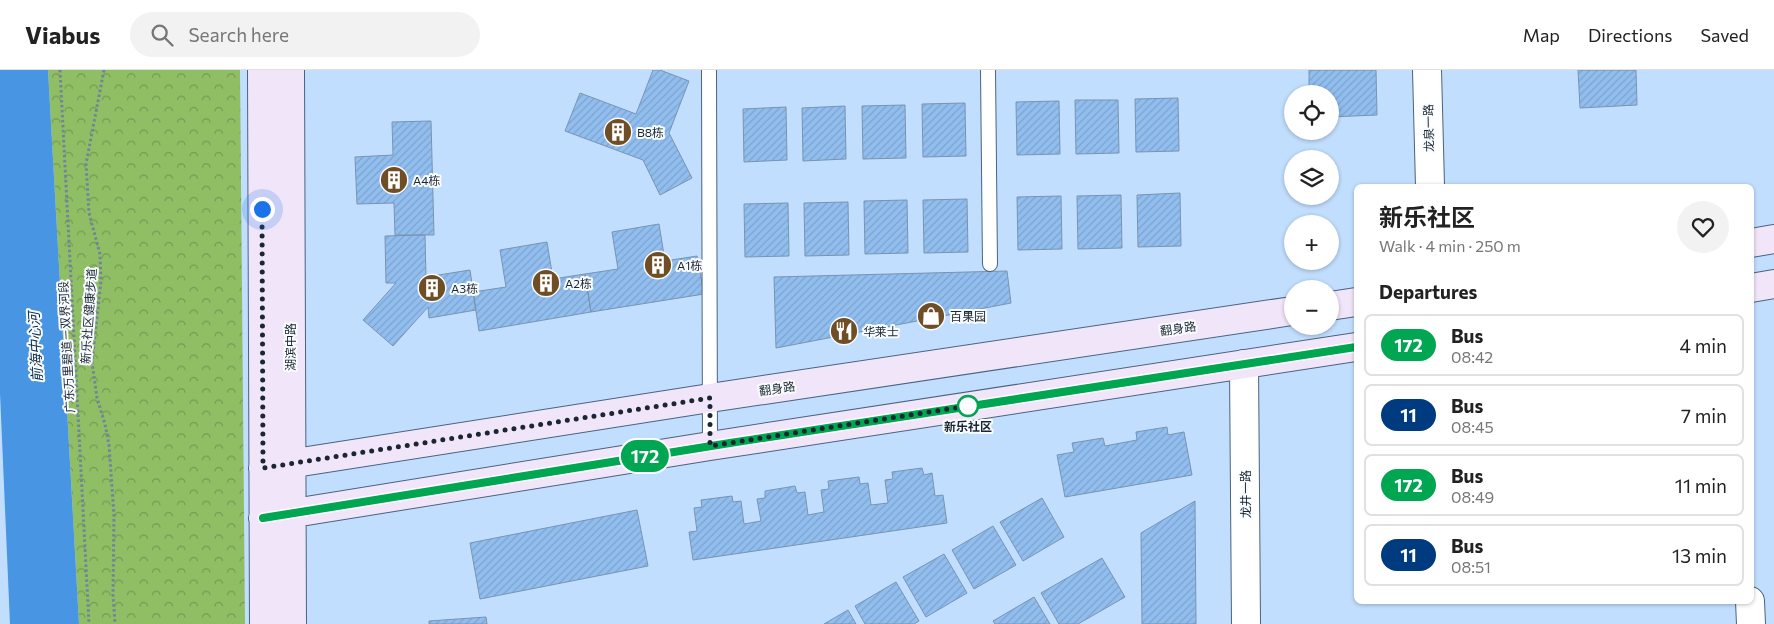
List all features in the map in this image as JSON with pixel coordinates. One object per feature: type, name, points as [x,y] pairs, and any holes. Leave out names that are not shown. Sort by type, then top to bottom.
[{"type":"main road","points":[[262,70],[264,624]]},
{"type":"main road","name":"湖滨中路","points":[[290,70],[292,624]]},
{"type":"main road","points":[[1754,242],[1774,239]]},
{"type":"main road","points":[[1754,287],[1774,284]]},
{"type":"main road","points":[[1339,305],[1354,302]]},
{"type":"main road","name":"翻身路","points":[[263,468],[710,398],[1284,312]]},
{"type":"main road","points":[[263,518],[710,446],[1354,347]]},
{"type":"street","name":"龙泉一路","points":[[1427,70],[1430,184]]},
{"type":"street","name":"龙井一路","points":[[1244,364],[1246,624]]},
{"type":"street","points":[[1750,604],[1751,624]]},
{"type":"lane","points":[[709,70],[710,446]]},
{"type":"lane","points":[[988,70],[990,264]]},
{"type":"path","name":"广东万里碧道－双界河段","points":[[60,70],[89,624]]},
{"type":"path","name":"新乐社区健康步道","points":[[104,70],[86,164],[86,174],[88,213],[100,254],[101,280],[92,362],[96,398],[106,424],[109,445],[114,515],[113,595],[115,624]]},
{"type":"green space","points":[[48,70],[240,70],[245,624],[79,624]]},
{"type":"water","name":"前海中心河","points":[[0,70],[48,70],[79,624],[10,624],[0,393]]},
{"type":"building","name":"B8栋","points":[[653,70],[660,70],[689,81],[669,133],[692,178],[660,195],[643,160],[565,131],[580,93],[636,114]]},
{"type":"building","points":[[1309,70],[1376,70],[1377,115],[1339,117],[1339,85],[1309,85]]},
{"type":"building","points":[[1578,70],[1636,70],[1637,105],[1580,108]]},
{"type":"building","points":[[1178,98],[1179,151],[1136,152],[1135,99]]},
{"type":"building","points":[[1075,100],[1118,100],[1119,153],[1076,154]]},
{"type":"building","points":[[1059,101],[1060,154],[1017,155],[1016,102]]},
{"type":"building","points":[[965,103],[966,156],[923,157],[922,104]]},
{"type":"building","points":[[905,105],[906,158],[863,159],[862,106]]},
{"type":"building","points":[[845,106],[846,159],[803,161],[802,108]]},
{"type":"building","points":[[786,107],[787,160],[744,162],[743,109]]},
{"type":"building","name":"A4栋","points":[[431,121],[434,235],[395,235],[394,203],[357,204],[355,157],[393,155],[392,122]]},
{"type":"building","points":[[1180,193],[1181,246],[1138,247],[1137,195]]},
{"type":"building","points":[[1121,195],[1122,248],[1078,249],[1077,196]]},
{"type":"building","points":[[1061,196],[1062,249],[1018,250],[1017,197]]},
{"type":"building","points":[[967,199],[968,252],[924,253],[923,200]]},
{"type":"building","points":[[907,200],[908,253],[865,254],[864,201]]},
{"type":"building","points":[[848,202],[849,255],[805,256],[804,203]]},
{"type":"building","points":[[788,203],[789,256],[745,257],[744,204]]},
{"type":"building","name":"A1栋","points":[[659,224],[665,261],[697,256],[704,294],[591,312],[585,274],[618,269],[612,232]]},
{"type":"building","name":"A3栋","points":[[425,235],[426,277],[470,270],[476,310],[429,318],[428,307],[393,346],[363,320],[396,283],[386,283],[385,236]]},
{"type":"building","name":"A2栋","points":[[547,242],[553,279],[585,274],[591,312],[479,331],[473,292],[506,287],[500,250]]},
{"type":"building","points":[[1007,271],[1011,303],[776,348],[774,277]]},
{"type":"building","points":[[1167,427],[1168,435],[1184,432],[1192,475],[1065,497],[1057,455],[1074,452],[1072,443],[1103,438],[1105,446],[1137,440],[1136,432]]},
{"type":"building","points":[[922,468],[924,475],[932,473],[935,496],[943,495],[947,523],[693,560],[689,532],[697,531],[694,508],[702,507],[701,500],[732,496],[733,502],[741,501],[744,524],[761,521],[757,499],[765,498],[765,491],[795,486],[797,493],[805,492],[808,515],[824,512],[821,490],[829,489],[828,481],[859,477],[860,484],[868,483],[871,505],[888,503],[885,480],[893,479],[892,472]]},
{"type":"building","points":[[1042,498],[1064,537],[1023,561],[1000,522]]},
{"type":"building","points":[[1195,501],[1196,624],[1142,624],[1141,533]]},
{"type":"building","points":[[637,510],[648,566],[480,599],[470,543]]},
{"type":"building","points":[[993,526],[1016,565],[974,589],[952,550]]},
{"type":"building","points":[[944,554],[967,593],[926,617],[903,577]]},
{"type":"building","points":[[1102,558],[1125,597],[1078,624],[1059,624],[1041,593]]},
{"type":"building","points":[[896,582],[919,621],[914,624],[865,624],[855,606]]},
{"type":"building","points":[[1034,597],[1050,624],[995,624],[993,621]]},
{"type":"building","points":[[848,610],[856,624],[824,624]]},
{"type":"building","points":[[486,617],[487,624],[429,624],[429,621]]},
{"type":"bus line","name":"172","points":[[263,518],[730,443],[1354,347]]},
{"type":"place","name":"B8栋","points":[[618,132]]},
{"type":"place","name":"A4栋","points":[[394,180]]},
{"type":"place","name":"A1栋","points":[[658,265]]},
{"type":"place","name":"A2栋","points":[[546,283]]},
{"type":"place","name":"A3栋","points":[[432,288]]},
{"type":"place","name":"百果园","points":[[931,316]]},
{"type":"place","name":"华莱士","points":[[844,331]]},
{"type":"place","name":"新乐社区","points":[[968,406]]},
{"type":"route","points":[[262,209],[263,468],[710,398],[710,446],[968,406]]}]
